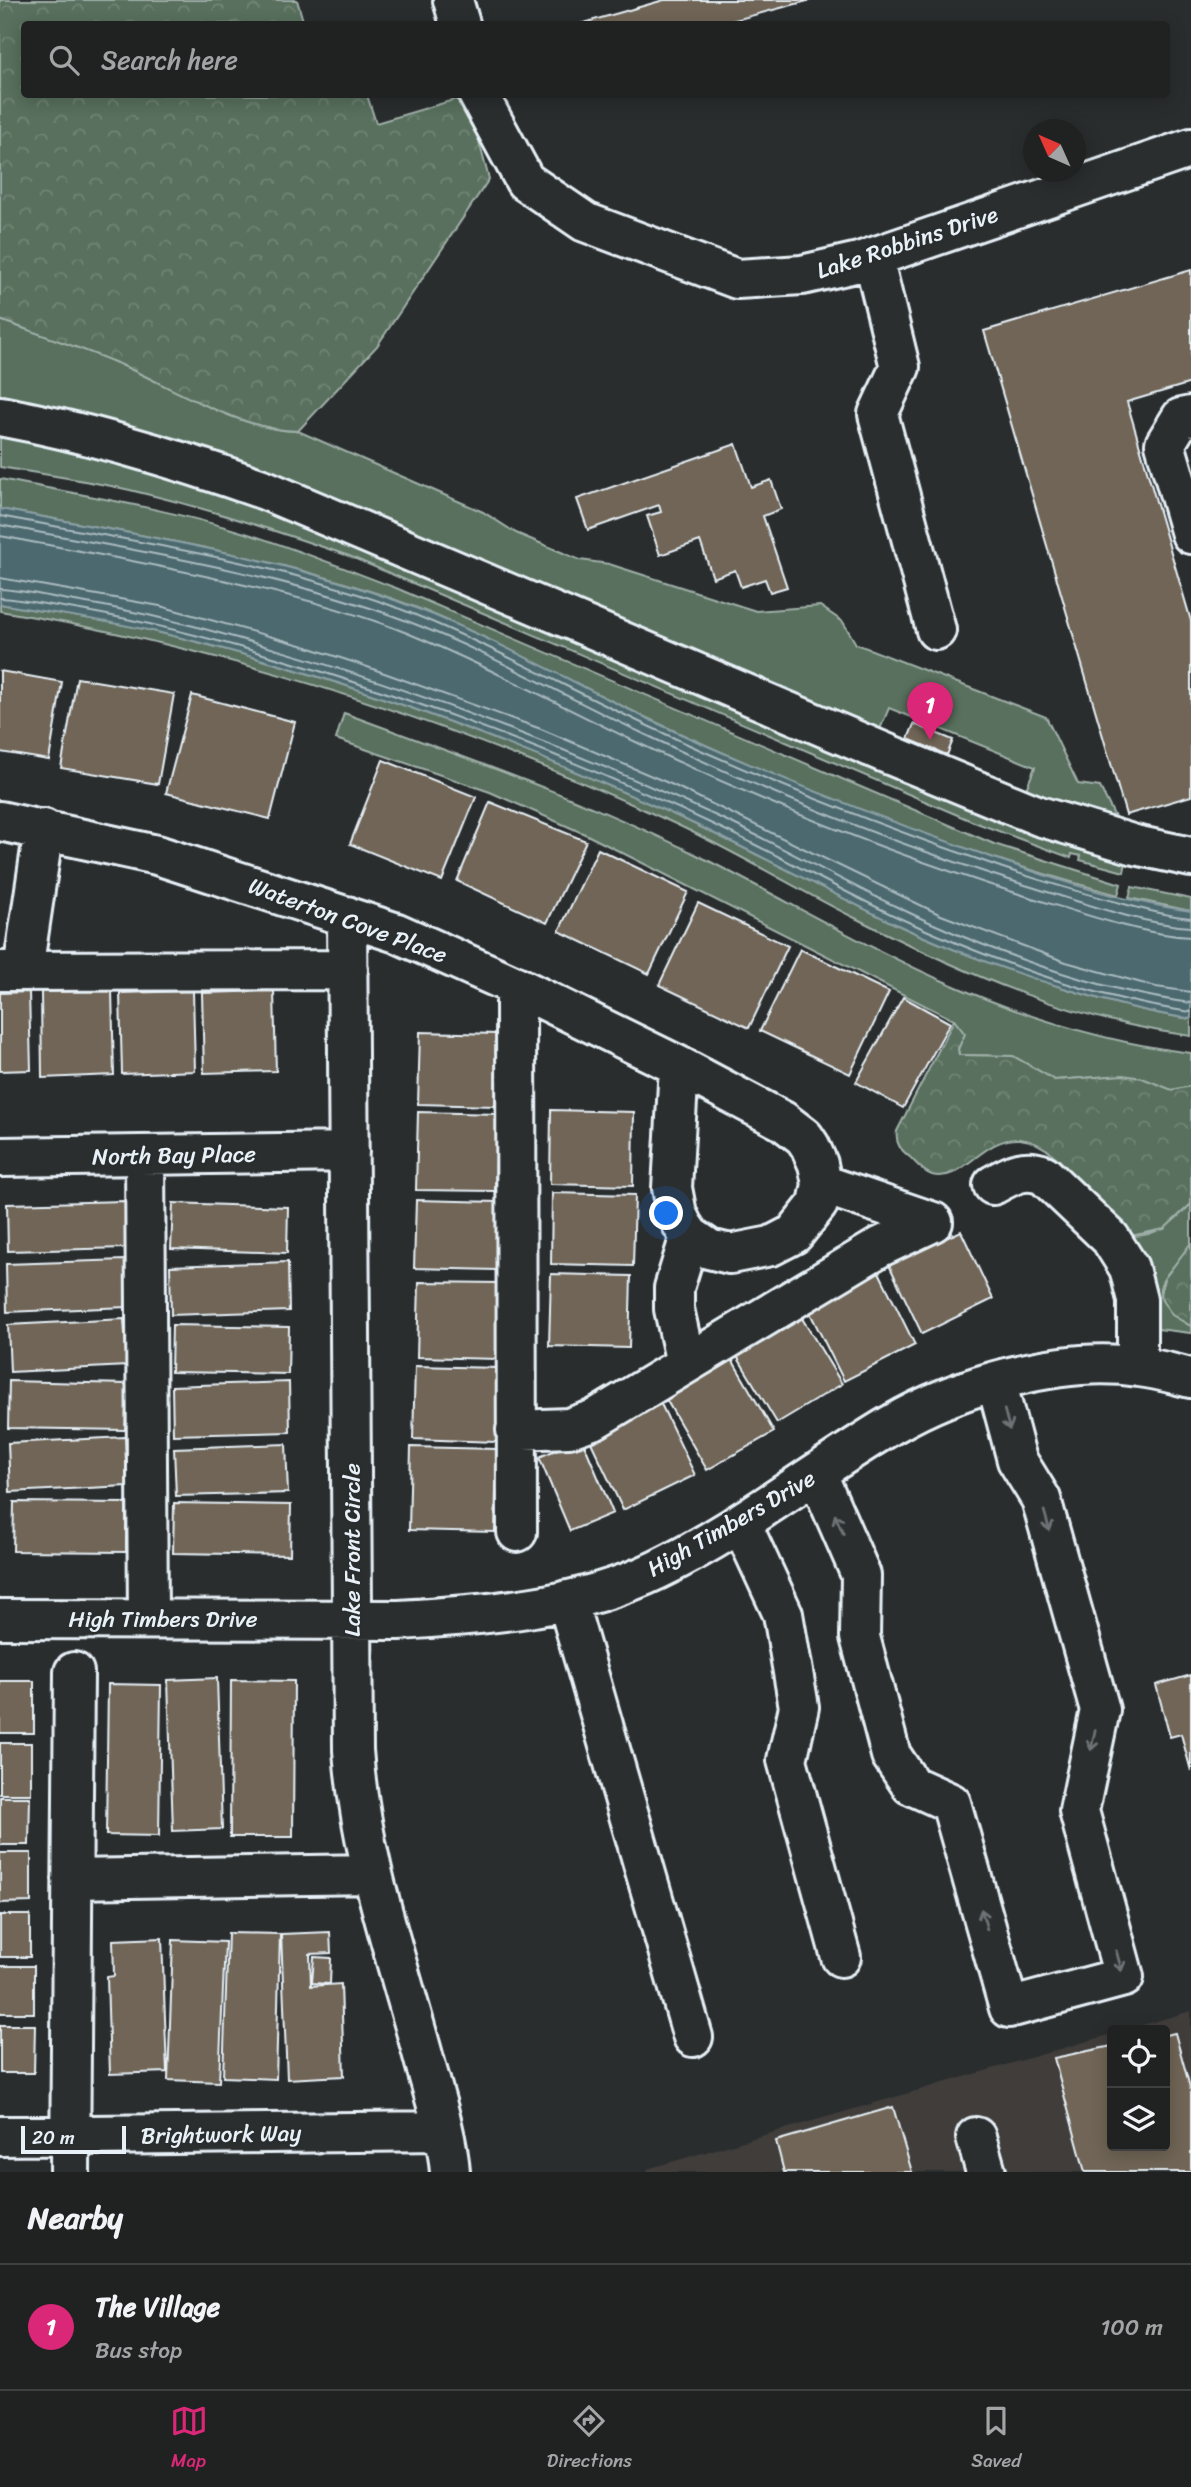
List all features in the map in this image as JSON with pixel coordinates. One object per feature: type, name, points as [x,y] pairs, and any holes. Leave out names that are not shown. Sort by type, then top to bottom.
[{"type":"street","points":[[453,0],[459,21]]},
{"type":"street","name":"Lake Robbins Drive","points":[[480,98],[525,181],[585,222],[737,279],[802,275],[873,257],[1191,148]]},
{"type":"street","points":[[873,257],[900,367],[878,414],[936,630]]},
{"type":"street","points":[[0,416],[160,454],[265,490],[1026,811],[1088,832],[1191,857]]},
{"type":"street","points":[[1191,416],[1181,418],[1165,444],[1191,534]]},
{"type":"street","name":"Waterton Cove Place","points":[[0,821],[157,855],[347,916],[433,948],[678,1066],[795,1129],[804,1137],[815,1155],[822,1184]]},
{"type":"street","points":[[44,829],[12,970],[348,970]]},
{"type":"street","name":"Lake Front Circle","points":[[347,916],[355,1787],[373,1874],[442,2131],[450,2172]]},
{"type":"street","points":[[516,986],[517,1532]]},
{"type":"street","points":[[516,1430],[557,1430],[584,1424],[880,1247],[933,1222],[822,1184],[818,1204],[794,1234],[771,1247],[730,1254],[709,1249],[690,1236],[677,1214],[672,1188],[678,1066]]},
{"type":"street","name":"North Bay Place","points":[[0,1157],[349,1152]]},
{"type":"street","points":[[145,1155],[148,1618]]},
{"type":"street","points":[[993,1185],[1019,1172],[1033,1171],[1044,1175],[1110,1238],[1129,1269],[1135,1292],[1137,1366]]},
{"type":"street","points":[[686,1364],[673,1299],[676,1278],[690,1236]]},
{"type":"street","name":"High Timbers Drive","points":[[0,1619],[399,1620],[458,1617],[567,1600],[610,1589],[656,1571],[741,1523],[914,1413],[959,1393],[996,1381],[1054,1369],[1095,1366],[1137,1366],[1191,1378]]},
{"type":"street","points":[[817,1474],[861,1575],[860,1637],[891,1755],[911,1785],[951,1803],[1009,2008],[1124,1977],[1079,1811],[1100,1710],[1041,1499],[1017,1460],[996,1381]]},
{"type":"street","points":[[741,1523],[783,1614],[799,1707],[787,1760],[841,1957]]},
{"type":"street","points":[[567,1600],[693,2037]]},
{"type":"street","points":[[69,2154],[74,1672]]},
{"type":"street","points":[[72,1879],[373,1874]]},
{"type":"street","name":"Brightwork Way","points":[[0,2136],[69,2154],[442,2131]]},
{"type":"shaded area","points":[[1191,2011],[1191,2172],[648,2172],[647,2169],[1107,2035],[1107,2151],[1170,2151],[1170,2025],[1142,2025]]},
{"type":"green space","points":[[0,0],[297,0],[303,21],[21,21],[21,98],[368,98],[376,123],[468,98],[489,179],[377,346],[298,431],[253,424],[230,416],[117,363],[0,320]]},
{"type":"green space","points":[[0,320],[117,363],[230,416],[253,424],[298,431],[483,512],[516,533],[580,560],[609,564],[756,611],[820,606],[843,622],[856,644],[1046,717],[1078,784],[1100,787],[1116,819],[1100,817],[1024,794],[1035,767],[889,708],[878,734],[0,398]]},
{"type":"green space","points":[[0,433],[58,445],[220,492],[1126,862],[1124,872],[1080,860],[1081,856],[1072,854],[1071,858],[974,822],[349,556],[244,521],[165,499],[104,485],[0,467]]},
{"type":"green space","points":[[0,479],[184,516],[321,559],[396,588],[994,844],[1121,884],[1118,895],[998,859],[821,795],[649,719],[473,632],[412,606],[311,573],[260,560],[0,509]]},
{"type":"green space","points":[[0,604],[98,620],[222,648],[351,687],[416,710],[542,758],[666,811],[889,921],[955,949],[1098,998],[1191,1019],[1191,1036],[1103,1019],[1018,992],[855,918],[669,821],[589,785],[425,722],[257,668],[172,646],[0,611]]},
{"type":"green space","points":[[344,713],[611,815],[729,871],[888,955],[981,997],[1099,1036],[1191,1053],[1191,1086],[1172,1090],[1113,1076],[1055,1080],[1013,1056],[959,1055],[958,1049],[964,1034],[954,1020],[587,835],[490,792],[336,739]]},
{"type":"green space","points":[[1132,887],[1191,899],[1191,911],[1129,898]]},
{"type":"green space","points":[[954,1020],[965,1034],[958,1049],[959,1055],[1013,1056],[1055,1080],[1123,1075],[1142,1078],[1172,1090],[1191,1086],[1191,1204],[1164,1229],[1131,1236],[1102,1213],[1060,1161],[1034,1142],[1019,1139],[994,1145],[953,1173],[932,1175],[923,1170],[900,1146],[897,1131]]},
{"type":"green space","points":[[1191,1204],[1191,1243],[1166,1275],[1160,1291],[1162,1300],[1169,1309],[1191,1326],[1191,1333],[1150,1328],[1131,1236],[1157,1231]]},
{"type":"green space","points":[[1191,1243],[1191,1326],[1172,1315],[1160,1296],[1164,1279]]},
{"type":"water","points":[[0,509],[261,560],[363,589],[473,632],[648,719],[767,772],[848,804],[1052,878],[1135,901],[1191,911],[1191,1019],[1098,998],[1022,975],[955,950],[889,921],[722,837],[605,784],[479,733],[351,687],[222,648],[98,620],[0,604]]},
{"type":"building","points":[[664,0],[811,0],[731,21],[590,21]]},
{"type":"building","points":[[1191,270],[1191,383],[1127,402],[1191,621],[1191,796],[1126,815],[984,331]]},
{"type":"building","points":[[736,444],[751,487],[771,480],[781,509],[763,516],[787,587],[770,592],[765,579],[741,587],[735,570],[713,578],[700,541],[660,555],[647,516],[661,512],[659,505],[588,530],[577,499]]},
{"type":"building","points":[[0,671],[62,682],[49,760],[0,752]]},
{"type":"building","points":[[77,678],[174,694],[158,784],[61,768]]},
{"type":"building","points":[[192,695],[295,722],[270,819],[166,793]]},
{"type":"building","points":[[914,724],[953,740],[947,755],[908,739]]},
{"type":"building","points":[[383,760],[476,797],[442,881],[350,844]]},
{"type":"building","points":[[490,802],[586,841],[547,923],[457,881]]},
{"type":"building","points":[[598,849],[688,892],[649,974],[559,931]]},
{"type":"building","points":[[698,903],[788,946],[749,1028],[659,985]]},
{"type":"building","points":[[800,949],[889,992],[850,1074],[760,1031]]},
{"type":"building","points":[[112,990],[114,1075],[42,1078],[41,992]]},
{"type":"building","points":[[193,991],[195,1071],[122,1074],[120,993]]},
{"type":"building","points":[[274,991],[276,1071],[204,1073],[202,993]]},
{"type":"building","points":[[29,992],[31,1070],[0,1071],[0,993]]},
{"type":"building","points":[[903,997],[950,1023],[903,1108],[856,1082]]},
{"type":"building","points":[[420,1032],[497,1034],[495,1106],[418,1104]]},
{"type":"building","points":[[551,1110],[634,1112],[633,1186],[550,1184]]},
{"type":"building","points":[[418,1112],[497,1114],[495,1191],[416,1190]]},
{"type":"building","points":[[552,1193],[635,1195],[633,1266],[551,1264]]},
{"type":"building","points":[[416,1200],[498,1202],[496,1270],[414,1268]]},
{"type":"building","points":[[125,1201],[125,1248],[8,1251],[7,1204]]},
{"type":"building","points":[[173,1203],[288,1207],[287,1253],[171,1249]]},
{"type":"building","points":[[961,1231],[993,1299],[922,1334],[889,1265]]},
{"type":"building","points":[[125,1260],[127,1307],[7,1312],[6,1264]]},
{"type":"building","points":[[288,1262],[289,1311],[171,1315],[170,1266]]},
{"type":"building","points":[[877,1268],[915,1345],[844,1381],[805,1303]]},
{"type":"building","points":[[551,1274],[631,1276],[629,1348],[549,1346]]},
{"type":"building","points":[[419,1282],[500,1283],[498,1359],[417,1357]]},
{"type":"building","points":[[800,1315],[842,1384],[777,1423],[735,1353]]},
{"type":"building","points":[[124,1319],[127,1366],[10,1372],[8,1325]]},
{"type":"building","points":[[172,1325],[289,1327],[288,1374],[171,1372]]},
{"type":"building","points":[[730,1356],[774,1432],[707,1470],[663,1394]]},
{"type":"building","points":[[415,1366],[498,1368],[496,1442],[413,1439]]},
{"type":"building","points":[[9,1381],[127,1384],[125,1430],[8,1428]]},
{"type":"building","points":[[289,1382],[290,1432],[173,1435],[172,1386]]},
{"type":"building","points":[[661,1404],[695,1475],[623,1510],[589,1438]]},
{"type":"building","points":[[125,1437],[127,1486],[10,1492],[8,1443]]},
{"type":"building","points":[[582,1439],[613,1513],[570,1531],[539,1457]]},
{"type":"building","points":[[286,1444],[288,1493],[176,1496],[174,1448]]},
{"type":"building","points":[[411,1447],[497,1449],[495,1532],[409,1530]]},
{"type":"building","points":[[14,1502],[126,1503],[126,1552],[13,1551]]},
{"type":"building","points":[[174,1503],[291,1505],[290,1555],[173,1553]]},
{"type":"building","points":[[1191,1675],[1191,1771],[1181,1734],[1170,1737],[1156,1685]]},
{"type":"building","points":[[217,1678],[222,1829],[173,1831],[168,1680]]},
{"type":"building","points":[[231,1680],[294,1681],[293,1837],[230,1837]]},
{"type":"building","points":[[0,1681],[34,1681],[34,1733],[0,1733]]},
{"type":"building","points":[[108,1684],[161,1685],[159,1836],[106,1835]]},
{"type":"building","points":[[0,1743],[31,1743],[31,1794],[0,1794]]},
{"type":"building","points":[[0,1797],[30,1797],[29,1845],[0,1845]]},
{"type":"building","points":[[0,1853],[31,1853],[31,1902],[0,1903]]},
{"type":"building","points":[[0,1915],[30,1915],[30,1957],[0,1957]]},
{"type":"building","points":[[330,1932],[331,1953],[310,1954],[311,1986],[341,1984],[344,2076],[287,2079],[281,1934]]},
{"type":"building","points":[[228,1933],[280,1934],[276,2079],[223,2077]]},
{"type":"building","points":[[162,1938],[167,2072],[110,2074],[107,1977],[114,1976],[113,1940]]},
{"type":"building","points":[[173,1940],[225,1942],[219,2082],[168,2080]]},
{"type":"building","points":[[314,1957],[331,1958],[330,1984],[312,1983]]},
{"type":"building","points":[[0,1966],[34,1966],[34,2013],[0,2013]]},
{"type":"building","points":[[0,2025],[35,2025],[34,2073],[0,2073]]},
{"type":"building","points":[[1175,2033],[1191,2091],[1191,2172],[1085,2172],[1054,2058],[1107,2047],[1107,2151],[1170,2151],[1170,2034]]},
{"type":"building","points":[[893,2107],[912,2172],[784,2172],[776,2141]]},
{"type":"place","name":"The Village","points":[[930,740]]}]
